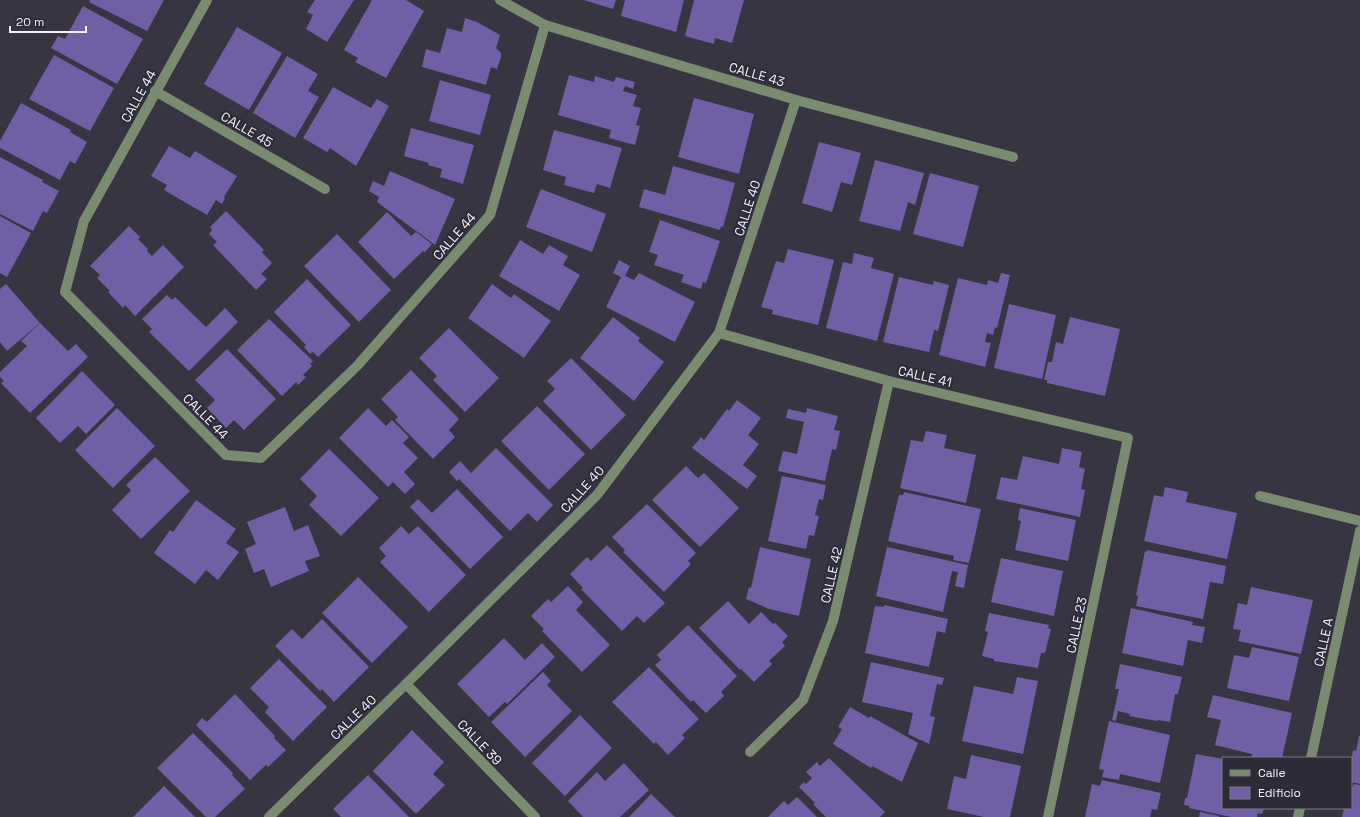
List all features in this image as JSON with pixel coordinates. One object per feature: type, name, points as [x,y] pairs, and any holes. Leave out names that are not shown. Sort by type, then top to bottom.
[{"type":"street","name":"CALLE 44","points":[[207,0],[84,221],[65,292],[226,455],[261,458],[357,366],[490,215],[545,26]]},
{"type":"street","name":"CALLE 43","points":[[500,0],[545,26],[796,100],[1013,157]]},
{"type":"street","name":"CALLE 45","points":[[155,91],[325,189]]},
{"type":"street","name":"CALLE 40","points":[[269,817],[597,495],[719,333],[796,100]]},
{"type":"street","name":"CALLE 41","points":[[719,333],[889,381],[1128,438]]},
{"type":"street","name":"CALLE 42","points":[[750,752],[803,700],[834,621],[889,381]]},
{"type":"street","name":"CALLE 23","points":[[1048,817],[1128,438]]},
{"type":"street","points":[[1260,496],[1360,521]]},
{"type":"street","name":"CALLE A","points":[[1311,757],[1360,531]]},
{"type":"street","name":"CALLE 39","points":[[406,684],[535,817]]},
{"type":"building","points":[[90,0],[164,0],[147,31],[89,2]]},
{"type":"building","points":[[315,0],[354,0],[327,42],[306,29],[313,15],[307,12]]},
{"type":"building","points":[[372,0],[406,0],[424,11],[386,78],[355,62],[358,58],[344,50]]},
{"type":"building","points":[[584,0],[616,0],[613,9]]},
{"type":"building","points":[[625,0],[684,0],[676,32],[621,16]]},
{"type":"building","points":[[694,0],[744,0],[732,43],[715,38],[714,44],[685,36]]},
{"type":"building","points":[[83,6],[143,39],[117,84],[51,48],[58,36],[65,39]]},
{"type":"building","points":[[465,18],[477,22],[500,35],[496,48],[501,53],[501,57],[497,69],[491,67],[486,85],[422,67],[426,49],[440,53],[447,28],[462,32]]},
{"type":"building","points":[[237,27],[282,53],[249,110],[204,84]]},
{"type":"building","points":[[54,55],[114,88],[90,131],[29,99]]},
{"type":"building","points":[[287,56],[318,74],[308,91],[319,97],[295,138],[253,113]]},
{"type":"building","points":[[569,75],[594,82],[595,76],[614,82],[616,77],[635,82],[633,89],[625,86],[623,91],[637,95],[633,106],[641,108],[636,125],[640,126],[635,145],[609,138],[611,130],[558,115]]},
{"type":"building","points":[[440,80],[491,95],[480,135],[429,121]]},
{"type":"building","points":[[333,87],[371,108],[377,99],[389,106],[356,166],[330,148],[327,152],[303,138]]},
{"type":"building","points":[[694,98],[754,114],[739,174],[678,157]]},
{"type":"building","points":[[21,103],[71,130],[70,132],[87,142],[75,164],[70,161],[60,180],[0,148],[0,141]]},
{"type":"building","points":[[411,128],[474,145],[463,184],[440,177],[442,169],[428,165],[429,163],[404,156]]},
{"type":"building","points":[[554,130],[622,148],[610,188],[597,184],[594,193],[564,185],[566,177],[543,170]]},
{"type":"building","points":[[819,142],[861,153],[852,185],[841,182],[832,212],[802,203]]},
{"type":"building","points":[[169,146],[190,158],[195,151],[237,176],[224,197],[225,198],[222,204],[216,200],[207,215],[164,190],[167,185],[151,176]]},
{"type":"building","points":[[0,157],[43,180],[42,182],[59,191],[47,213],[43,211],[33,231],[0,214]]},
{"type":"building","points":[[875,160],[924,173],[915,205],[908,202],[900,231],[859,221]]},
{"type":"building","points":[[673,166],[735,183],[723,227],[721,226],[720,230],[639,207],[644,189],[665,195]]},
{"type":"building","points":[[390,171],[455,199],[435,245],[377,202],[379,197],[369,191],[373,181],[384,186]]},
{"type":"building","points":[[930,173],[979,186],[963,247],[913,234]]},
{"type":"building","points":[[541,189],[606,214],[592,252],[526,227]]},
{"type":"building","points":[[226,211],[264,250],[262,252],[272,263],[261,274],[267,279],[256,290],[213,245],[217,242],[209,234],[212,230],[210,227]]},
{"type":"building","points":[[387,212],[411,236],[416,232],[432,244],[394,279],[358,242]]},
{"type":"building","points":[[0,216],[31,233],[7,277],[0,273]]},
{"type":"building","points":[[660,220],[720,241],[706,283],[703,282],[701,289],[681,282],[684,275],[654,265],[658,255],[649,252]]},
{"type":"building","points":[[129,226],[140,237],[138,239],[148,249],[147,251],[152,256],[163,245],[184,267],[135,316],[125,305],[123,308],[108,292],[110,291],[97,278],[100,275],[90,266]]},
{"type":"building","points":[[337,234],[391,290],[359,322],[304,266]]},
{"type":"building","points":[[520,240],[543,254],[549,245],[568,256],[563,265],[580,275],[559,311],[499,276]]},
{"type":"building","points":[[788,249],[834,260],[818,325],[772,314],[773,310],[761,307],[776,261],[784,263]]},
{"type":"building","points":[[854,253],[874,258],[871,268],[894,274],[877,341],[826,328],[843,262],[852,264]]},
{"type":"building","points":[[619,260],[630,266],[625,276],[634,280],[639,273],[695,302],[675,342],[606,307],[621,277],[613,273]]},
{"type":"building","points":[[1001,273],[1010,275],[997,328],[995,327],[993,335],[987,333],[985,342],[991,343],[985,367],[939,355],[958,278],[987,285],[988,280],[998,283]]},
{"type":"building","points":[[899,277],[933,285],[934,281],[949,285],[938,331],[934,330],[929,352],[883,342]]},
{"type":"building","points":[[307,279],[351,325],[318,357],[313,352],[310,354],[304,347],[306,345],[274,312]]},
{"type":"building","points":[[6,284],[40,323],[7,351],[0,342],[0,289]]},
{"type":"building","points":[[492,284],[511,298],[514,294],[551,321],[524,358],[468,318]]},
{"type":"building","points":[[167,295],[172,300],[175,297],[206,327],[225,308],[238,322],[189,371],[149,332],[152,329],[142,319]]},
{"type":"building","points":[[1009,304],[1056,315],[1042,379],[994,368]]},
{"type":"building","points":[[613,317],[640,338],[638,341],[664,362],[634,401],[580,358]]},
{"type":"building","points":[[1070,317],[1120,329],[1105,396],[1047,383],[1047,380],[1044,380],[1048,362],[1052,362],[1056,342],[1063,344]]},
{"type":"building","points":[[269,319],[313,361],[310,364],[312,366],[303,375],[306,377],[298,385],[296,382],[282,396],[237,350]]},
{"type":"building","points":[[40,323],[68,351],[76,344],[88,357],[30,413],[1,383],[4,381],[0,377],[0,372],[27,346],[21,341]]},
{"type":"building","points":[[449,328],[499,378],[465,412],[433,380],[437,376],[419,358]]},
{"type":"building","points":[[227,349],[276,399],[244,430],[234,420],[226,428],[207,408],[215,400],[195,380]]},
{"type":"building","points":[[571,358],[626,415],[591,450],[543,401],[555,389],[547,381]]},
{"type":"building","points":[[411,370],[459,419],[449,430],[455,437],[433,459],[395,420],[398,417],[381,399]]},
{"type":"building","points":[[82,371],[115,405],[86,434],[78,426],[60,443],[36,418]]},
{"type":"building","points":[[737,400],[761,418],[748,435],[759,444],[743,465],[757,476],[747,489],[692,448],[701,437],[704,440],[727,409],[729,411]]},
{"type":"building","points":[[537,406],[585,454],[549,490],[501,441]]},
{"type":"building","points":[[117,408],[155,446],[113,488],[75,450]]},
{"type":"building","points":[[368,408],[386,426],[392,420],[409,437],[403,443],[418,458],[404,472],[415,484],[405,494],[393,482],[388,487],[339,438]]},
{"type":"building","points":[[807,408],[838,416],[834,430],[840,431],[836,450],[832,449],[825,481],[778,471],[783,451],[797,454],[804,422],[786,418],[788,409],[806,413]]},
{"type":"building","points":[[926,431],[947,435],[944,448],[976,455],[966,503],[900,488],[911,440],[923,442]]},
{"type":"building","points":[[496,448],[553,505],[537,522],[528,513],[510,531],[459,479],[457,481],[449,472],[460,461],[471,473]]},
{"type":"building","points":[[1062,448],[1082,452],[1079,467],[1085,469],[1081,489],[1085,490],[1080,517],[996,499],[1001,477],[1017,480],[1023,456],[1059,464]]},
{"type":"building","points":[[329,449],[379,498],[341,536],[309,505],[317,496],[300,479]]},
{"type":"building","points":[[155,457],[190,491],[141,539],[112,510],[131,490],[126,485]]},
{"type":"building","points":[[686,466],[698,478],[704,473],[739,508],[700,547],[652,500]]},
{"type":"building","points":[[782,476],[826,485],[823,500],[819,499],[815,515],[819,516],[814,536],[809,535],[806,549],[768,541]]},
{"type":"building","points":[[1165,487],[1188,492],[1186,502],[1237,513],[1227,559],[1144,541],[1154,495],[1163,497]]},
{"type":"building","points":[[457,489],[503,537],[470,569],[410,507],[418,499],[432,513]]},
{"type":"building","points":[[904,492],[981,509],[969,563],[953,560],[954,556],[888,541],[899,495],[903,495]]},
{"type":"building","points":[[196,500],[236,529],[226,543],[239,552],[218,580],[206,570],[195,584],[154,553],[170,530],[173,532]]},
{"type":"building","points":[[647,504],[696,553],[688,561],[691,564],[664,592],[623,552],[625,550],[612,537]]},
{"type":"building","points":[[285,507],[294,531],[308,525],[320,556],[305,561],[309,571],[271,587],[264,569],[254,573],[245,549],[256,544],[247,522]]},
{"type":"building","points":[[1020,508],[1076,520],[1068,561],[1015,550],[1021,521],[1018,520]]},
{"type":"building","points":[[401,526],[409,534],[418,526],[466,575],[429,612],[380,562],[386,556],[379,548]]},
{"type":"building","points":[[607,545],[665,603],[644,623],[637,616],[622,631],[581,589],[583,588],[570,574],[587,557],[591,561]]},
{"type":"building","points":[[760,547],[811,559],[799,616],[769,609],[746,599],[749,587],[751,588]]},
{"type":"building","points":[[887,547],[968,565],[964,588],[955,586],[958,572],[952,571],[943,612],[876,596]]},
{"type":"building","points":[[1147,550],[1226,566],[1223,584],[1210,582],[1203,619],[1136,606],[1138,596],[1136,595],[1145,551],[1147,552]]},
{"type":"building","points":[[1001,558],[1063,571],[1054,616],[991,602]]},
{"type":"building","points":[[358,577],[408,627],[372,663],[322,613]]},
{"type":"building","points":[[568,586],[583,602],[576,610],[610,645],[582,672],[542,631],[544,629],[531,616],[548,599],[551,602]]},
{"type":"building","points":[[1251,587],[1313,600],[1301,654],[1238,641],[1241,630],[1233,629],[1238,603],[1247,605]]},
{"type":"building","points":[[728,601],[749,624],[761,612],[788,636],[782,642],[785,646],[769,661],[772,664],[754,682],[741,669],[740,670],[699,628]]},
{"type":"building","points":[[884,605],[948,619],[945,633],[937,631],[929,667],[865,653],[875,606],[884,607]]},
{"type":"building","points":[[1131,608],[1193,622],[1192,625],[1205,627],[1202,643],[1188,640],[1183,666],[1122,653]]},
{"type":"building","points":[[989,613],[1049,625],[1048,628],[1051,629],[1045,653],[1041,653],[1038,668],[994,661],[994,659],[982,656],[988,632],[985,631]]},
{"type":"building","points":[[322,619],[369,667],[334,702],[322,689],[320,691],[275,646],[292,629],[302,639]]},
{"type":"building","points":[[688,625],[737,676],[721,692],[724,696],[706,713],[693,700],[691,702],[655,665],[661,660],[657,655]]},
{"type":"building","points":[[504,638],[525,660],[542,643],[555,657],[507,704],[505,702],[489,717],[457,684]]},
{"type":"building","points":[[1252,647],[1299,657],[1289,701],[1227,688],[1234,655],[1249,658]]},
{"type":"building","points":[[279,659],[327,707],[293,741],[265,712],[269,707],[250,688]]},
{"type":"building","points":[[871,662],[944,678],[942,685],[937,684],[930,716],[935,717],[929,744],[908,734],[913,713],[862,702]]},
{"type":"building","points":[[1120,664],[1182,677],[1178,694],[1175,694],[1170,722],[1129,716],[1130,714],[1118,711],[1116,721],[1112,720],[1119,689],[1115,689]]},
{"type":"building","points":[[649,667],[699,719],[682,735],[685,738],[668,755],[656,742],[654,744],[612,702]]},
{"type":"building","points":[[543,672],[551,681],[547,685],[572,711],[525,757],[491,722]]},
{"type":"building","points":[[1017,677],[1038,681],[1023,754],[962,741],[974,686],[1013,694]]},
{"type":"building","points":[[235,694],[275,736],[274,738],[286,750],[268,767],[266,765],[250,780],[196,725],[202,718],[207,722]]},
{"type":"building","points":[[1213,695],[1292,713],[1282,757],[1251,757],[1252,754],[1215,745],[1221,720],[1207,717]]},
{"type":"building","points":[[850,707],[869,718],[870,716],[918,743],[902,782],[872,766],[871,768],[833,744],[842,729],[838,727]]},
{"type":"building","points":[[580,715],[612,748],[565,796],[532,763]]},
{"type":"building","points":[[1109,721],[1170,735],[1160,783],[1120,774],[1119,780],[1102,777],[1104,770],[1099,769]]},
{"type":"building","points":[[412,730],[444,762],[433,774],[445,785],[416,814],[373,771]]},
{"type":"building","points":[[193,733],[233,773],[232,775],[245,789],[215,817],[206,817],[157,768]]},
{"type":"building","points":[[1360,736],[1360,784],[1352,782],[1352,757],[1353,750],[1356,751]]},
{"type":"building","points":[[1196,754],[1222,759],[1222,809],[1264,809],[1262,814],[1258,813],[1257,817],[1231,817],[1189,808],[1190,806],[1184,805],[1185,798],[1187,798]]},
{"type":"building","points":[[971,755],[1021,766],[1010,817],[984,817],[947,809],[954,776],[966,779]]},
{"type":"building","points":[[829,758],[885,812],[880,817],[826,817],[813,804],[815,803],[799,787],[804,782],[806,784],[812,778],[806,772],[817,762],[820,766]]},
{"type":"building","points":[[624,763],[649,790],[620,817],[583,817],[568,801],[597,772],[605,781]]},
{"type":"building","points":[[368,775],[409,817],[341,817],[333,809]]},
{"type":"building","points":[[1102,780],[1161,793],[1157,810],[1152,809],[1150,817],[1085,817],[1092,784],[1100,786]]},
{"type":"building","points":[[1354,784],[1360,785],[1360,817],[1342,817],[1344,809],[1352,809]]},
{"type":"building","points":[[164,786],[195,817],[133,817]]},
{"type":"building","points":[[651,794],[675,817],[629,817]]},
{"type":"building","points":[[797,797],[817,817],[768,817],[784,801],[788,805]]},
{"type":"building","points":[[1200,812],[1219,816],[1219,817],[1199,817]]}]
